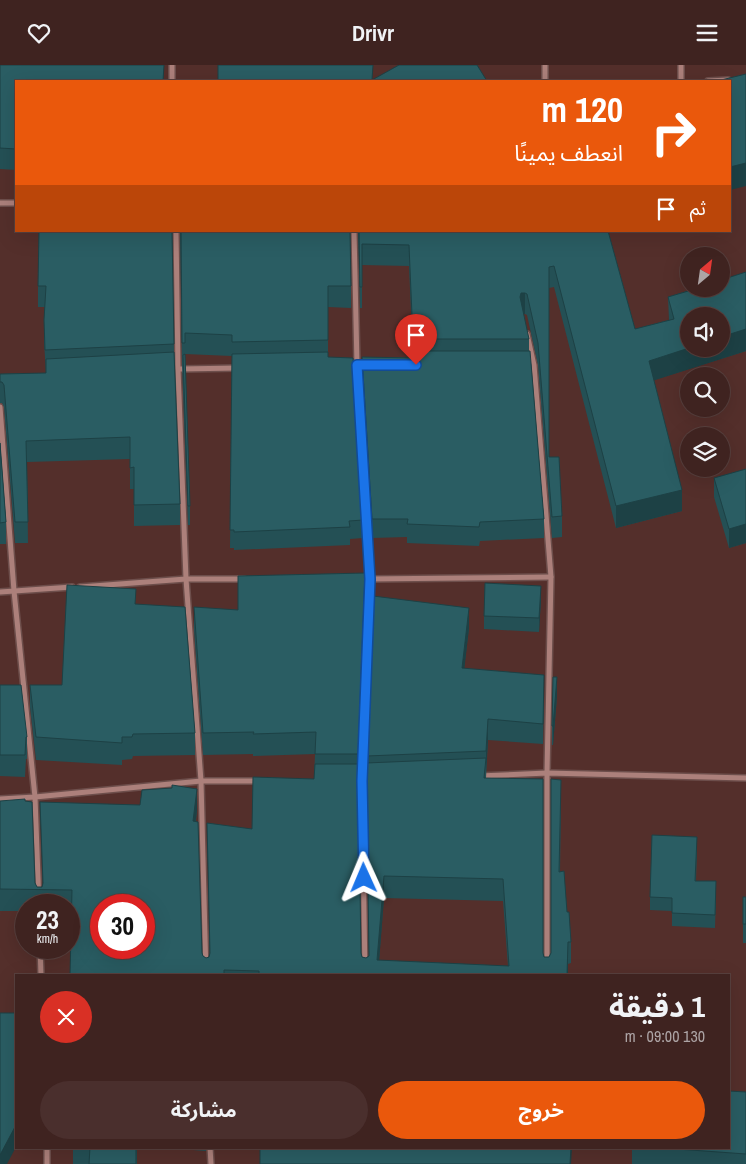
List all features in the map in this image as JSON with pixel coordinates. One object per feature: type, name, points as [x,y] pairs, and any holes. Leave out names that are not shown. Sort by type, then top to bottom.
[{"type":"street","points":[[172,65],[172,80]]},
{"type":"street","points":[[545,65],[545,80]]},
{"type":"street","points":[[680,65],[681,80]]},
{"type":"street","points":[[722,80],[736,79]]},
{"type":"street","points":[[0,203],[15,203]]},
{"type":"street","points":[[176,232],[178,369],[186,579],[201,781],[206,974]]},
{"type":"street","points":[[354,232],[357,365],[370,579],[362,781],[365,974]]},
{"type":"street","points":[[526,327],[534,365],[551,577],[547,773],[548,974]]},
{"type":"street","points":[[347,365],[366,365]]},
{"type":"street","points":[[524,365],[534,365]]},
{"type":"street","points":[[168,370],[248,367]]},
{"type":"street","points":[[0,407],[14,591],[35,797],[39,894]]},
{"type":"street","points":[[360,579],[551,577]]},
{"type":"street","points":[[0,592],[186,579],[254,579]]},
{"type":"street","points":[[469,776],[547,773],[746,778]]},
{"type":"street","points":[[343,781],[382,780]]},
{"type":"street","points":[[0,799],[201,781],[267,781]]},
{"type":"street","points":[[40,959],[41,974]]},
{"type":"street","points":[[47,1149],[47,1164]]},
{"type":"street","points":[[210,1149],[211,1164]]},
{"type":"building","points":[[0,65],[164,65],[163,80],[15,80],[15,149],[0,148]]},
{"type":"building","points":[[218,65],[373,65],[372,80],[218,80]]},
{"type":"building","points":[[399,65],[477,65],[486,80],[372,80]]},
{"type":"building","points":[[746,74],[746,163],[731,167],[731,80],[721,80]]},
{"type":"building","points":[[39,232],[172,232],[174,344],[45,350],[46,286],[38,286]]},
{"type":"building","points":[[181,232],[350,232],[351,286],[328,286],[328,340],[232,342],[232,335],[185,333],[185,343],[182,343]]},
{"type":"building","points":[[359,232],[608,232],[635,329],[674,319],[668,297],[680,293],[680,297],[730,297],[730,277],[746,272],[746,329],[730,334],[730,307],[680,307],[680,351],[649,361],[682,490],[616,506],[554,266],[549,267],[549,457],[559,457],[562,516],[552,517],[538,343],[527,294],[521,293],[520,297],[529,339],[413,339],[409,245],[362,244],[362,287],[360,287]]},
{"type":"building","points":[[414,351],[530,351],[544,519],[480,522],[479,527],[407,524],[408,519],[372,519],[362,357],[414,358]]},
{"type":"building","points":[[174,352],[180,504],[134,505],[134,467],[130,468],[130,437],[26,441],[28,522],[15,522],[4,385],[0,382],[0,374],[46,373],[46,359]]},
{"type":"building","points":[[328,352],[328,357],[353,358],[363,520],[349,521],[350,527],[234,532],[234,530],[230,530],[232,354]]},
{"type":"building","points":[[185,354],[190,506],[188,506],[183,355]]},
{"type":"building","points":[[0,443],[6,522],[0,523]]},
{"type":"building","points":[[746,469],[746,524],[729,529],[714,478],[730,477],[730,474]]},
{"type":"building","points":[[365,573],[358,754],[315,754],[316,732],[203,733],[194,607],[238,610],[238,576]]},
{"type":"building","points":[[485,583],[541,586],[539,618],[484,616]]},
{"type":"building","points":[[67,585],[136,589],[135,604],[185,607],[195,733],[133,734],[132,737],[122,737],[122,743],[36,737],[30,685],[62,685]]},
{"type":"building","points":[[373,596],[469,608],[462,668],[544,675],[543,724],[488,719],[486,751],[367,756]]},
{"type":"building","points":[[553,677],[557,677],[552,726]]},
{"type":"building","points":[[0,685],[21,685],[27,737],[25,755],[0,755]]},
{"type":"building","points":[[486,758],[484,778],[543,779],[544,957],[549,957],[551,953],[551,779],[561,780],[559,872],[564,871],[571,942],[568,942],[567,974],[259,974],[259,971],[224,970],[224,974],[70,974],[70,959],[80,959],[80,894],[72,894],[72,890],[0,889],[0,801],[25,799],[25,801],[32,802],[35,883],[37,887],[42,887],[40,802],[140,805],[142,790],[172,788],[172,785],[197,789],[193,821],[198,822],[202,953],[206,958],[209,957],[210,953],[207,823],[252,829],[253,777],[314,779],[315,764],[358,764],[361,953],[362,957],[366,958],[369,956],[366,763]],"holes":[[[384,876],[503,879],[509,966],[377,960]]]},
{"type":"building","points":[[652,835],[697,837],[695,881],[716,881],[715,915],[672,913],[672,898],[650,897]]},
{"type":"building","points":[[743,897],[746,897],[746,924],[743,924]]},
{"type":"building","points":[[0,1013],[15,1013],[15,1127],[0,1155]]},
{"type":"building","points":[[730,1091],[746,1092],[746,1154],[677,1149],[730,1149]]},
{"type":"building","points":[[90,1149],[136,1149],[136,1164],[89,1164]]},
{"type":"building","points":[[260,1149],[571,1149],[570,1164],[260,1164]]},
{"type":"route","points":[[364,878],[362,781],[370,579],[357,365],[416,365]]}]
